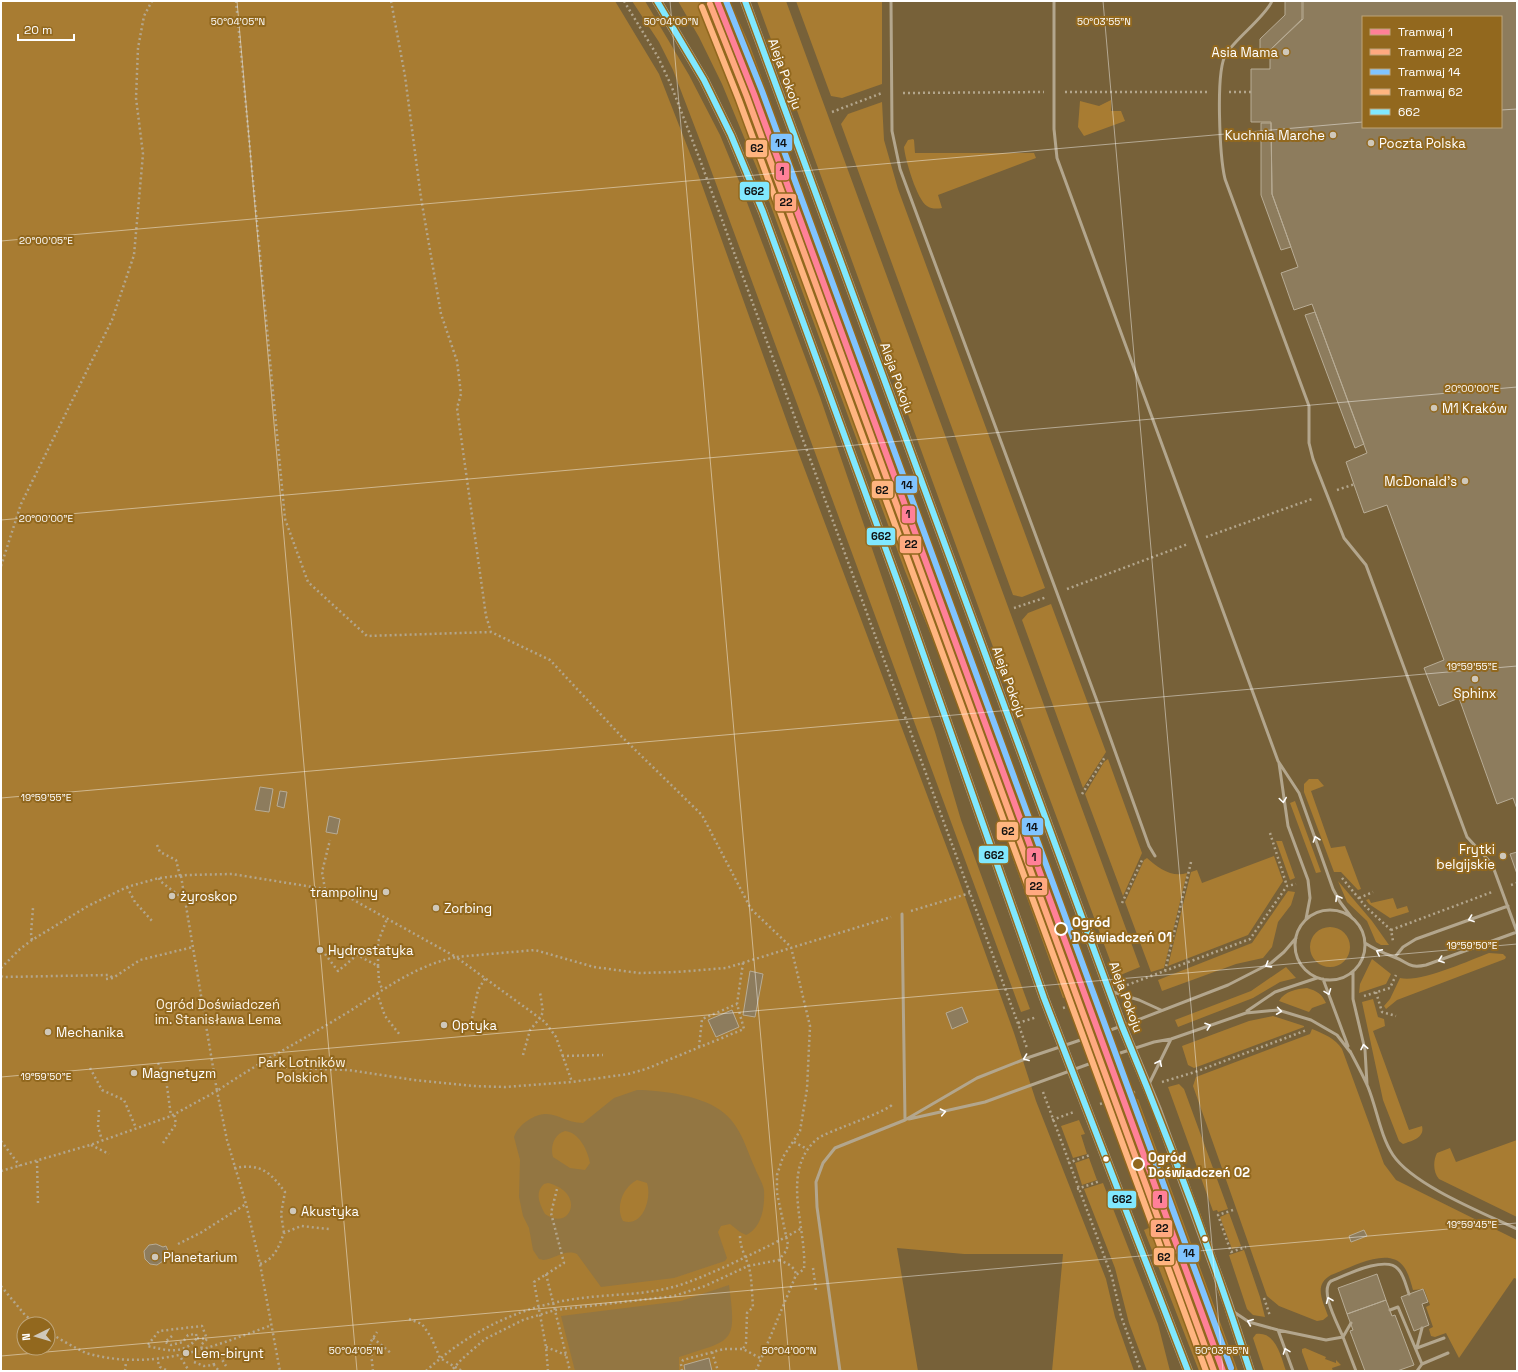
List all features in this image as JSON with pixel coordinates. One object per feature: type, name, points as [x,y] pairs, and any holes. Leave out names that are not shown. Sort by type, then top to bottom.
[{"type":"main road","points":[[657,1],[704,80],[731,135],[757,199],[902,595],[1044,998],[1188,1371]]},
{"type":"main road","name":"Aleja Pokoju","points":[[745,1],[1122,1026],[1148,1087],[1228,1304],[1250,1371]]},
{"type":"lane","points":[[891,1],[892,131],[900,169],[1149,846],[1155,856]]},
{"type":"lane","points":[[1054,1],[1054,129],[1057,158],[1278,761],[1288,826],[1308,880],[1310,898],[1306,919]]},
{"type":"lane","points":[[1272,1],[1225,55],[1221,70],[1220,91],[1222,164],[1225,179],[1309,406],[1310,443],[1313,459],[1330,504],[1344,538],[1366,565],[1467,837],[1492,864],[1517,932],[1426,966],[1416,968],[1406,965],[1395,957],[1386,955],[1365,943]]},
{"type":"lane","points":[[1278,761],[1299,793],[1333,889],[1340,902],[1360,928],[1365,943],[1362,959],[1353,971],[1339,979],[1317,978],[1307,971],[1299,962],[1295,950],[1296,938],[1300,927],[1306,919],[1315,913],[1326,910],[1337,911],[1352,918]]},
{"type":"lane","points":[[1395,957],[1403,947],[1416,940],[1508,906]]},
{"type":"lane","points":[[902,914],[905,1120]]},
{"type":"lane","points":[[840,1371],[817,1207],[816,1182],[823,1163],[835,1148],[905,1120],[977,1078],[1030,1057],[1122,1026],[1228,985],[1271,963],[1284,952],[1296,938]]},
{"type":"lane","points":[[1353,971],[1354,999],[1365,1050],[1368,1086]]},
{"type":"lane","points":[[905,1120],[985,1102],[1131,1049],[1171,1039],[1246,1012],[1275,992],[1317,978]]},
{"type":"lane","points":[[1323,979],[1351,1052],[1368,1086],[1388,1144],[1393,1154],[1405,1169],[1428,1185],[1517,1229]]},
{"type":"lane","points":[[1110,991],[1145,1002],[1161,1010]]},
{"type":"lane","points":[[1246,1012],[1278,1010],[1311,1020],[1337,1035],[1351,1052]]},
{"type":"lane","points":[[1148,1087],[1171,1039]]},
{"type":"lane","points":[[1356,1371],[1326,1294],[1328,1284],[1331,1281],[1385,1263],[1396,1266],[1400,1270],[1409,1294]]},
{"type":"lane","points":[[1228,1304],[1234,1312],[1249,1322],[1326,1340],[1343,1337]]},
{"type":"lane","points":[[1390,1310],[1398,1307],[1417,1348],[1422,1364]]},
{"type":"lane","points":[[1343,1337],[1351,1323]]},
{"type":"lane","points":[[1417,1348],[1422,1328]]},
{"type":"lane","points":[[1278,1330],[1294,1371]]},
{"type":"lane","points":[[1417,1348],[1444,1338]]},
{"type":"lane","points":[[1417,1371],[1422,1364],[1448,1353]]},
{"type":"path","points":[[1,566],[20,504],[112,320],[134,255],[143,154],[136,98],[138,48],[144,16],[152,1]]},
{"type":"path","points":[[236,1],[285,519],[308,582],[367,636],[491,632],[550,660],[626,741],[702,815],[751,909],[791,947],[810,1026],[807,1089],[800,1131],[783,1157],[777,1175],[777,1193],[787,1237],[786,1251],[779,1260]]},
{"type":"path","points":[[391,1],[405,76],[421,198],[441,314],[457,361],[461,394],[457,408],[486,616],[491,632]]},
{"type":"path","points":[[624,1],[658,57],[673,92],[1026,1047]]},
{"type":"path","points":[[900,93],[1045,92]]},
{"type":"path","points":[[1065,92],[1212,92]]},
{"type":"path","points":[[1229,92],[1251,92]]},
{"type":"path","points":[[832,112],[882,93]]},
{"type":"path","points":[[1337,490],[1354,484]]},
{"type":"path","points":[[1206,537],[1312,499]]},
{"type":"path","points":[[1065,590],[1188,544]]},
{"type":"path","points":[[1014,608],[1048,596]]},
{"type":"path","points":[[1082,794],[1112,745]]},
{"type":"path","points":[[1270,833],[1287,886]]},
{"type":"path","points":[[325,889],[322,872],[330,840]]},
{"type":"path","points":[[157,845],[160,852],[176,860],[186,899],[216,1091],[234,1168],[246,1204],[260,1264],[280,1371]]},
{"type":"path","points":[[1122,903],[1149,846]]},
{"type":"path","points":[[1165,971],[1191,862]]},
{"type":"path","points":[[1,968],[20,949],[32,940],[88,906],[127,887],[159,878],[232,874],[325,889],[350,898],[456,957],[486,977],[540,1018],[556,1037],[572,1082]]},
{"type":"path","points":[[1340,875],[1359,898],[1391,930],[1394,943]]},
{"type":"path","points":[[159,878],[163,884],[180,897],[186,899],[226,894]]},
{"type":"path","points":[[1510,885],[1517,883]]},
{"type":"path","points":[[1125,985],[1250,938],[1287,886],[1296,884]]},
{"type":"path","points":[[127,887],[135,902],[153,922]]},
{"type":"path","points":[[1359,898],[1373,892]]},
{"type":"path","points":[[1391,930],[1493,892]]},
{"type":"path","points":[[1,1171],[90,1144],[173,1115],[341,1017],[403,976],[430,964],[456,957],[535,950],[594,967],[639,973],[726,968],[970,893]]},
{"type":"path","points":[[32,940],[33,908]]},
{"type":"path","points":[[382,989],[379,981],[378,942],[387,919]]},
{"type":"path","points":[[106,979],[113,978],[140,960],[193,947]]},
{"type":"path","points":[[325,954],[338,971],[357,955],[378,966]]},
{"type":"path","points":[[262,1063],[265,1067],[348,1070],[414,1080],[474,1086],[505,1087],[572,1082],[628,1074],[646,1069],[744,1029],[737,1004],[743,963]]},
{"type":"path","points":[[1,976],[109,975],[113,978]]},
{"type":"path","points":[[1359,998],[1390,988],[1396,975]]},
{"type":"path","points":[[471,1023],[478,990],[486,977]]},
{"type":"path","points":[[523,1055],[530,1030],[543,1012],[540,992]]},
{"type":"path","points":[[1376,992],[1382,1012],[1396,1016]]},
{"type":"path","points":[[377,993],[385,1016],[400,1035]]},
{"type":"path","points":[[1066,1007],[1100,994]]},
{"type":"path","points":[[699,1047],[702,1019],[737,1004]]},
{"type":"path","points":[[1018,1023],[1032,1019]]},
{"type":"path","points":[[1166,1081],[1300,1034],[1307,1031],[1308,1028]]},
{"type":"path","points":[[562,1056],[603,1055]]},
{"type":"path","points":[[158,1063],[166,1078],[176,1124],[163,1143]]},
{"type":"path","points":[[90,1068],[102,1090],[124,1100],[136,1128]]},
{"type":"path","points":[[1098,1104],[1136,1091]]},
{"type":"path","points":[[756,1371],[796,1275],[804,1269],[802,1228],[796,1182],[800,1162],[807,1149],[817,1139],[893,1105],[893,1098]]},
{"type":"path","points":[[1045,1099],[1077,1189],[1112,1277],[1121,1316],[1141,1371]]},
{"type":"path","points":[[99,1110],[98,1127],[102,1140]]},
{"type":"path","points":[[1052,1120],[1077,1111]]},
{"type":"path","points":[[1,1141],[20,1166]]},
{"type":"path","points":[[794,1142],[807,1149]]},
{"type":"path","points":[[90,1144],[109,1154]]},
{"type":"path","points":[[1089,1148],[1094,1161]]},
{"type":"path","points":[[1068,1163],[1091,1154]]},
{"type":"path","points":[[36,1161],[38,1205]]},
{"type":"path","points":[[234,1168],[255,1166],[272,1175],[285,1192],[281,1214],[284,1233],[277,1252],[265,1263],[260,1264]]},
{"type":"path","points":[[1077,1189],[1101,1180],[1098,1174]]},
{"type":"path","points":[[548,1371],[546,1347],[534,1282],[564,1263],[551,1213],[557,1189]]},
{"type":"path","points":[[178,1244],[202,1232],[246,1204]]},
{"type":"path","points":[[1233,1210],[1218,1215],[1228,1245],[1231,1252],[1246,1247]]},
{"type":"path","points":[[284,1233],[301,1226],[329,1229]]},
{"type":"path","points":[[426,1371],[440,1358],[484,1328],[538,1305],[671,1288],[691,1282],[746,1257],[802,1228]]},
{"type":"path","points":[[740,1236],[740,1247],[746,1257],[748,1266],[753,1307],[747,1313],[746,1343],[743,1349]]},
{"type":"path","points":[[452,1371],[454,1367],[485,1340],[511,1326],[555,1310],[674,1296],[705,1286],[748,1266],[779,1260],[791,1265],[796,1275]]},
{"type":"path","points":[[546,1274],[570,1371]]},
{"type":"path","points":[[1,1286],[26,1316]]},
{"type":"path","points":[[1264,1298],[1270,1318],[1278,1330]]},
{"type":"path","points":[[408,1320],[422,1324],[427,1329],[440,1358],[462,1371]]},
{"type":"path","points":[[56,1336],[85,1352],[126,1362],[158,1362],[181,1358],[272,1325]]},
{"type":"path","points":[[197,1338],[190,1346],[173,1351],[147,1346],[159,1331],[173,1329],[202,1326],[207,1339]]},
{"type":"path","points":[[373,1371],[369,1349],[370,1343],[377,1332]]},
{"type":"path","points":[[172,1336],[165,1342],[171,1345],[183,1342],[188,1335],[196,1334],[197,1338],[207,1339]]},
{"type":"path","points":[[373,1338],[392,1354]]},
{"type":"path","points":[[202,1350],[201,1345],[207,1339]]},
{"type":"path","points":[[546,1347],[567,1356]]},
{"type":"path","points":[[682,1371],[681,1364],[684,1360],[724,1350],[743,1349],[762,1359]]},
{"type":"path","points":[[712,1352],[718,1371]]},
{"type":"path","points":[[219,1371],[214,1365],[212,1355],[218,1353],[226,1366]]},
{"type":"path","points":[[181,1358],[189,1371]]},
{"type":"path","points":[[125,1371],[126,1362]]},
{"type":"path","points":[[158,1362],[160,1367],[168,1371]]},
{"type":"path","points":[[194,1362],[204,1366],[214,1365]]},
{"type":"green space","points":[[1,1],[615,1],[659,74],[698,174],[791,433],[959,880],[1014,1033],[1036,1101],[1106,1279],[1115,1317],[1134,1371],[1052,1371],[1063,1254],[964,1254],[897,1248],[918,1371],[1,1371]]},
{"type":"green space","points":[[632,1],[645,1],[689,75],[720,135],[739,181],[820,397],[935,732],[961,820],[1030,1009],[1021,1012],[673,70],[659,42]]},
{"type":"green space","points":[[678,1],[700,1],[771,186],[1069,996],[1063,998],[945,670],[905,571],[758,171],[722,84],[699,37]]},
{"type":"green space","points":[[722,1],[730,1],[750,46],[1052,870],[1046,872],[759,92]]},
{"type":"green space","points":[[757,1],[786,1],[1140,967],[1118,976],[1114,971],[989,636]]},
{"type":"green space","points":[[796,1],[882,1],[882,84],[842,98],[831,96]]},
{"type":"green space","points":[[1111,100],[1111,111],[1121,111],[1125,121],[1084,136],[1078,127],[1080,101],[1099,106]]},
{"type":"green space","points":[[882,102],[884,140],[898,189],[1045,588],[1022,597],[1013,595],[841,124],[848,114]]},
{"type":"green space","points":[[913,139],[915,153],[1034,153],[1036,158],[938,195],[942,208],[936,209],[927,206],[923,202],[919,196],[909,169],[904,147],[908,140]]},
{"type":"green space","points":[[1051,604],[1106,752],[1083,788],[1022,620],[1028,613]]},
{"type":"green space","points":[[1108,759],[1142,853],[1123,896],[1085,794],[1104,762]]},
{"type":"green space","points":[[1309,779],[1318,779],[1324,786],[1311,791],[1331,848],[1345,846],[1361,889],[1358,890],[1341,872],[1334,872],[1304,792],[1304,784]]},
{"type":"green space","points":[[1295,801],[1321,872],[1316,873],[1290,803]]},
{"type":"green space","points":[[1276,841],[1282,841],[1295,878],[1290,880]]},
{"type":"green space","points":[[1274,856],[1283,881],[1248,935],[1168,966],[1191,872],[1197,870],[1202,883]]},
{"type":"green space","points":[[1147,858],[1171,873],[1187,873],[1164,968],[1151,972],[1125,902],[1144,860]]},
{"type":"green space","points":[[1338,881],[1372,921],[1389,945],[1381,945],[1376,942],[1367,921],[1347,902]]},
{"type":"green space","points":[[1288,891],[1295,892],[1291,905],[1278,922],[1272,947],[1263,958],[1236,964],[1162,991],[1158,980],[1252,943]]},
{"type":"green space","points":[[1393,898],[1397,909],[1407,906],[1409,912],[1390,918],[1369,904],[1366,900],[1369,899],[1371,903]]},
{"type":"green space","points":[[1326,927],[1334,927],[1341,930],[1347,936],[1350,947],[1347,958],[1341,964],[1334,967],[1326,967],[1319,964],[1313,958],[1310,951],[1310,943],[1313,936],[1319,930]]},
{"type":"green space","points":[[1489,953],[1503,954],[1506,957],[1505,959],[1397,1000],[1386,1009],[1384,1006],[1390,999],[1400,978],[1409,979],[1431,974],[1457,966]]},
{"type":"green space","points":[[1372,959],[1391,974],[1386,984],[1359,993],[1360,984]]},
{"type":"green space","points":[[1286,967],[1296,978],[1280,982],[1253,998],[1178,1027],[1175,1020],[1251,991]]},
{"type":"green space","points":[[1307,988],[1319,993],[1326,1003],[1312,1008],[1309,1012],[1279,1001],[1288,993]]},
{"type":"green space","points":[[1373,999],[1378,1017],[1384,1019],[1385,1026],[1373,1031],[1409,1130],[1422,1126],[1422,1133],[1420,1136],[1403,1144],[1399,1141],[1383,1100],[1362,1002]]},
{"type":"green space","points":[[1273,1016],[1304,1027],[1194,1068],[1188,1065],[1182,1046],[1249,1021]]},
{"type":"green space","points":[[1312,1029],[1333,1039],[1342,1049],[1384,1164],[1396,1180],[1517,1240],[1517,1279],[1514,1278],[1459,1358],[1446,1333],[1435,1337],[1431,1336],[1429,1329],[1433,1327],[1426,1307],[1430,1305],[1424,1289],[1413,1290],[1409,1276],[1404,1267],[1397,1261],[1389,1258],[1369,1260],[1331,1275],[1325,1279],[1322,1284],[1321,1294],[1328,1316],[1323,1320],[1317,1321],[1279,1306],[1267,1296],[1193,1086],[1196,1077],[1310,1034]]},
{"type":"green space","points":[[1179,1084],[1184,1089],[1228,1209],[1218,1212],[1217,1210],[1213,1211],[1168,1087]]},
{"type":"green space","points":[[1138,1099],[1238,1371],[1229,1371],[1130,1102]]},
{"type":"green space","points":[[1079,1120],[1085,1134],[1081,1135],[1087,1154],[1073,1158],[1061,1126]]},
{"type":"green space","points":[[1517,1140],[1517,1217],[1439,1179],[1437,1176],[1434,1163],[1437,1153],[1450,1148],[1456,1162]]},
{"type":"green space","points":[[1089,1158],[1097,1180],[1082,1185],[1075,1163]]},
{"type":"green space","points":[[1103,1183],[1158,1324],[1170,1371],[1147,1371],[1129,1323],[1115,1268],[1084,1189]]},
{"type":"green space","points":[[1229,1213],[1241,1246],[1232,1249],[1220,1217]]},
{"type":"green space","points":[[1153,1226],[1206,1371],[1199,1371],[1144,1230]]},
{"type":"green space","points":[[1244,1250],[1260,1297],[1265,1317],[1253,1315],[1247,1309],[1229,1255]]},
{"type":"green space","points":[[1256,1334],[1263,1334],[1273,1341],[1280,1352],[1286,1371],[1264,1371],[1253,1338]]},
{"type":"green space","points":[[1305,1348],[1326,1357],[1325,1359],[1336,1363],[1336,1360],[1341,1365],[1332,1368],[1333,1371],[1309,1371],[1302,1352],[1302,1349]]},
{"type":"shaded area","points":[[637,1090],[658,1091],[682,1095],[706,1102],[716,1107],[735,1125],[762,1184],[764,1190],[764,1203],[759,1222],[751,1232],[746,1235],[730,1224],[721,1226],[718,1232],[727,1258],[725,1261],[674,1278],[601,1287],[577,1254],[560,1254],[544,1260],[539,1259],[533,1250],[529,1228],[523,1216],[519,1197],[520,1160],[514,1137],[515,1134],[527,1121],[538,1115],[545,1114],[557,1116],[568,1121],[583,1123],[614,1098]],"holes":[[[565,1131],[570,1132],[579,1138],[585,1148],[590,1163],[585,1170],[570,1168],[553,1157],[552,1149],[554,1141],[558,1135]],[[637,1180],[647,1183],[648,1196],[647,1203],[641,1216],[630,1222],[623,1221],[620,1204],[624,1192]],[[548,1183],[560,1188],[568,1195],[571,1202],[567,1215],[562,1218],[554,1218],[545,1214],[539,1199],[539,1191],[544,1184]]]},
{"type":"shaded area","points":[[729,1285],[732,1319],[731,1329],[727,1337],[711,1347],[679,1357],[679,1371],[575,1371],[561,1316],[681,1301]]},
{"type":"building","points":[[1285,1],[1303,1],[1303,19],[1270,50],[1270,58],[1260,58],[1260,39],[1285,15]]},
{"type":"building","name":"M1 Kraków","points":[[1302,1],[1517,1],[1517,809],[1513,798],[1497,804],[1459,698],[1439,706],[1424,668],[1444,660],[1387,505],[1364,513],[1346,462],[1367,453],[1312,304],[1294,310],[1281,273],[1298,267],[1272,194],[1271,122],[1251,122],[1251,69],[1270,69],[1270,50],[1302,19]]},
{"type":"building","points":[[1261,123],[1271,123],[1272,194],[1291,247],[1281,250],[1261,195]]},
{"type":"building","points":[[1315,312],[1364,444],[1355,448],[1305,315]]},
{"type":"building","points":[[260,787],[273,789],[269,812],[255,810]]},
{"type":"building","points":[[280,791],[287,792],[284,808],[277,806]]},
{"type":"building","points":[[329,816],[340,819],[337,834],[326,832]]},
{"type":"building","points":[[1517,852],[1517,874],[1510,854]]},
{"type":"building","points":[[750,971],[763,974],[755,1017],[743,1015]]},
{"type":"building","points":[[962,1007],[968,1022],[952,1029],[946,1013]]},
{"type":"building","points":[[732,1010],[739,1027],[716,1037],[708,1020]]},
{"type":"building","points":[[1364,1230],[1367,1236],[1351,1242],[1349,1236]]},
{"type":"building","name":"Planetarium","points":[[156,1244],[163,1247],[166,1246],[169,1253],[166,1254],[163,1261],[157,1265],[150,1264],[145,1259],[144,1251],[149,1245]]},
{"type":"building","points":[[1377,1274],[1386,1300],[1347,1314],[1338,1288]]},
{"type":"building","points":[[1423,1289],[1428,1302],[1422,1304],[1429,1325],[1414,1331],[1401,1297]]},
{"type":"building","points":[[1386,1300],[1392,1316],[1395,1315],[1414,1365],[1397,1371],[1365,1371],[1350,1331],[1353,1330],[1347,1314]]},
{"type":"building","points":[[709,1358],[712,1371],[685,1371],[684,1365]]},
{"type":"tram line","name":"1","points":[[717,1],[754,94],[1223,1371]]},
{"type":"tram line","name":"14","points":[[726,1],[762,91],[1231,1368]]},
{"type":"tram line","name":"22","points":[[710,4],[747,97],[1214,1371]]},
{"type":"tram line","name":"62","points":[[702,7],[739,100],[1206,1371]]},
{"type":"transit line","name":"662","points":[[657,1],[704,80],[731,135],[763,212],[900,588],[1044,998],[1188,1371]]},
{"type":"transit line","name":"662","points":[[745,1],[1122,1026],[1189,1197],[1221,1284],[1250,1371]]},
{"type":"place","name":"Asia Mama","points":[[1286,52]]},
{"type":"place","name":"Kuchnia Marche","points":[[1333,135]]},
{"type":"place","name":"Poczta Polska","points":[[1371,143]]},
{"type":"place","name":"M1 Kraków","points":[[1434,408]]},
{"type":"place","name":"McDonald's","points":[[1465,481]]},
{"type":"place","name":"Sphinx","points":[[1475,679]]},
{"type":"place","name":"Frytki belgijskie","points":[[1503,856]]},
{"type":"place","name":"trampoliny","points":[[386,892]]},
{"type":"place","name":"żyroskop","points":[[172,896]]},
{"type":"place","name":"Zorbing","points":[[436,908]]},
{"type":"place","name":"Ogród Doświadczeń 01","points":[[1061,929]]},
{"type":"place","name":"Hydrostatyka","points":[[320,950]]},
{"type":"place","name":"Optyka","points":[[444,1025]]},
{"type":"place","name":"Mechanika","points":[[48,1032]]},
{"type":"place","name":"Magnetyzm","points":[[134,1073]]},
{"type":"place","name":"Ogród Doświadczeń 02","points":[[1138,1164]]},
{"type":"place","name":"Akustyka","points":[[293,1211]]},
{"type":"place","name":"Planetarium","points":[[155,1257]]},
{"type":"place","name":"Lem-birynt","points":[[186,1353]]},
{"type":"park label","name":"Ogród Doświadczeń im. Stanisława Lema","points":[[218,1012]]},
{"type":"park label","name":"Park Lotników Polskich","points":[[302,1070]]}]
